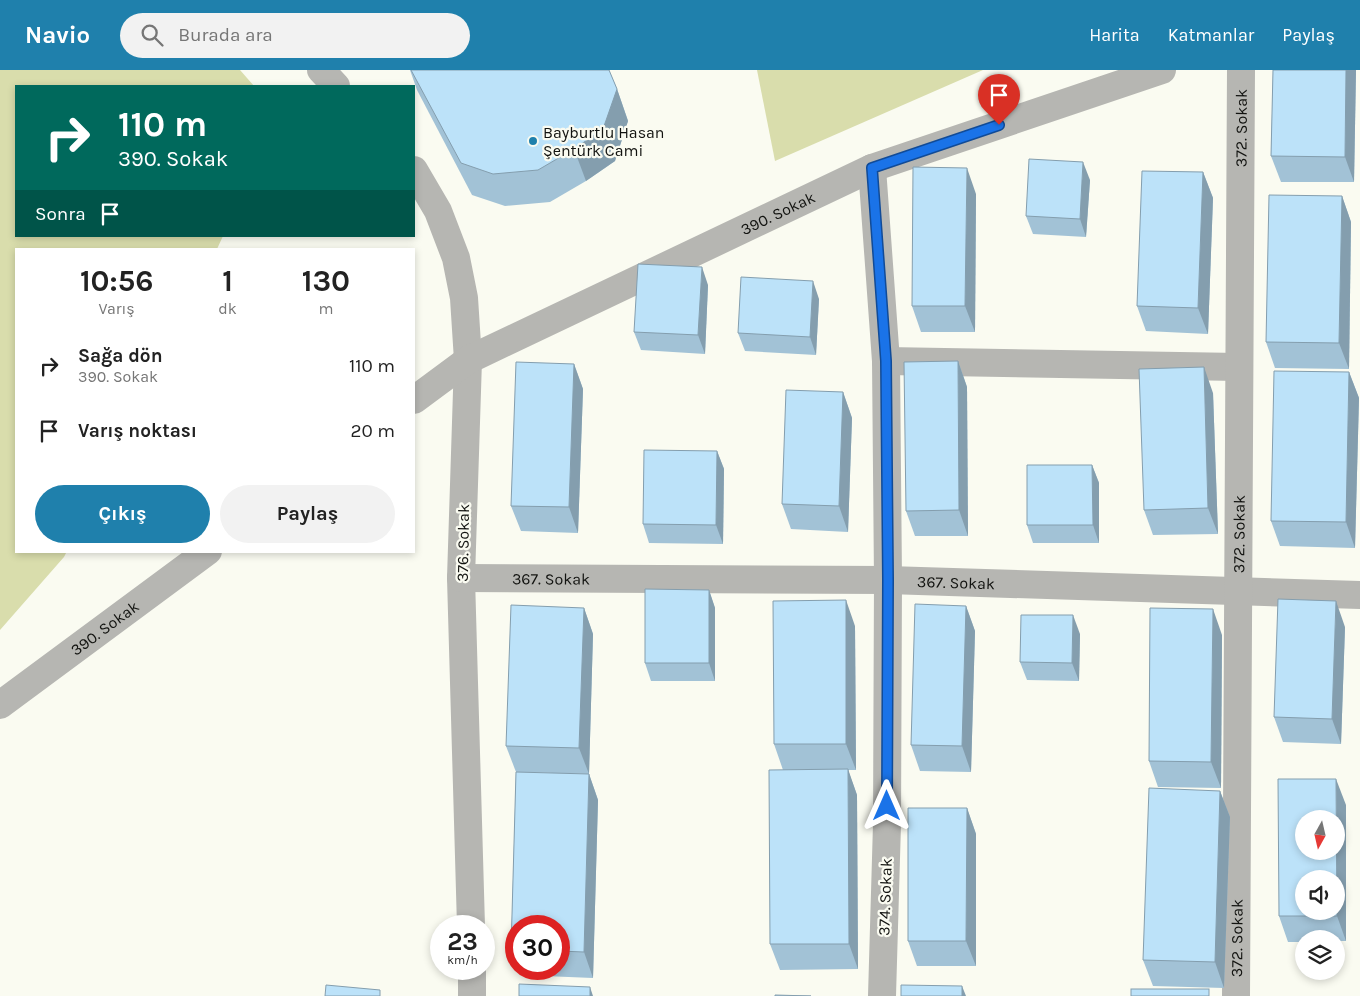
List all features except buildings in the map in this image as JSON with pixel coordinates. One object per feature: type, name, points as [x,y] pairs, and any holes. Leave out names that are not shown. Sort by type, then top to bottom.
[{"type":"street","points":[[321,70],[335,85]]},
{"type":"street","name":"390. Sokak","points":[[415,399],[468,360],[872,168],[1162,70]]},
{"type":"street","name":"372. Sokak","points":[[1236,996],[1241,70]]},
{"type":"street","name":"374. Sokak","points":[[872,168],[886,361],[888,580],[887,824],[882,996]]},
{"type":"street","name":"376. Sokak","points":[[415,172],[438,211],[456,258],[464,298],[468,360],[461,578],[470,915]]},
{"type":"street","points":[[886,361],[1238,367]]},
{"type":"street","name":"390. Sokak","points":[[0,705],[205,553]]},
{"type":"street","name":"367. Sokak","points":[[461,578],[888,580],[1360,595]]},
{"type":"street","points":[[472,980],[472,996]]},
{"type":"green space","points":[[0,70],[240,70],[253,85],[15,85],[15,237],[223,237],[217,248],[15,248],[15,553],[66,553],[0,630]]},
{"type":"green space","points":[[757,70],[983,70],[775,161]]},
{"type":"place","name":"Bayburtlu Hasan Şentürk Cami","points":[[533,141]]},
{"type":"route","points":[[887,806],[888,580],[886,361],[872,168],[999,125]]}]
